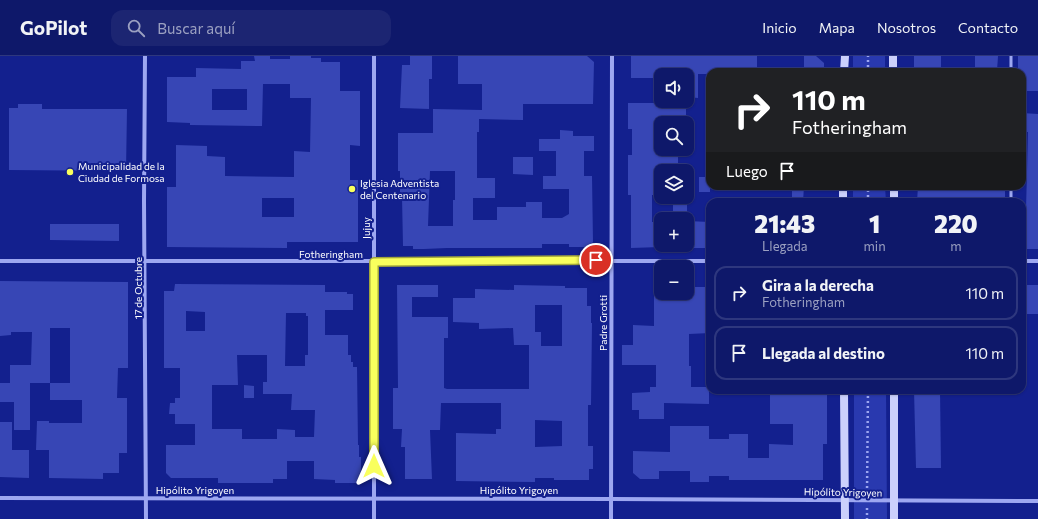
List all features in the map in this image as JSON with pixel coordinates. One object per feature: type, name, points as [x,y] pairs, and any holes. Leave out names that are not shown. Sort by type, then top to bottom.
[{"type":"main road","points":[[844,68],[845,56]]},
{"type":"main road","points":[[893,56],[893,68]]},
{"type":"main road","points":[[844,394],[845,519]]},
{"type":"main road","points":[[894,394],[894,519]]},
{"type":"street","name":"17 de Octubre","points":[[145,56],[144,201],[146,261],[146,519]]},
{"type":"street","name":"Jujuy","points":[[374,56],[374,519]]},
{"type":"street","name":"Padre Grotti","points":[[611,519],[612,56]]},
{"type":"street","name":"Fotheringham","points":[[0,261],[706,261]]},
{"type":"street","points":[[1026,261],[1038,261]]},
{"type":"street","name":"Hipólito Yrigoyen","points":[[0,498],[1038,501]]},
{"type":"lane","points":[[1011,56],[1011,68]]},
{"type":"path","points":[[868,56],[868,68]]},
{"type":"path","points":[[867,519],[868,394]]},
{"type":"shaded area","points":[[853,56],[885,56],[885,68],[853,68]]},
{"type":"shaded area","points":[[853,190],[885,190],[886,198],[853,198]]},
{"type":"shaded area","points":[[854,394],[886,394],[887,519],[854,519]]},
{"type":"building","points":[[254,56],[270,56],[270,59],[290,59],[290,56],[311,56],[311,58],[321,58],[321,62],[340,62],[340,91],[360,91],[360,146],[350,145],[350,180],[358,180],[358,242],[287,242],[287,248],[167,247],[167,187],[176,187],[176,145],[207,146],[207,156],[225,157],[225,176],[294,177],[294,151],[310,152],[311,98],[290,98],[290,84],[263,84],[262,126],[190,125],[190,123],[167,122],[167,77],[196,77],[196,68],[241,69],[241,61],[255,61]],"holes":[[[212,89],[247,89],[247,110],[212,110]],[[262,198],[294,198],[294,217],[262,217]]]},
{"type":"building","points":[[410,56],[432,56],[432,79],[429,79],[429,109],[400,108],[402,65],[410,65]]},
{"type":"building","points":[[458,56],[587,56],[594,62],[593,104],[523,104],[523,120],[479,119],[479,132],[477,132],[477,178],[495,178],[495,198],[473,198],[473,220],[497,220],[497,207],[526,207],[526,202],[542,202],[542,218],[562,218],[569,214],[569,189],[543,189],[543,176],[556,176],[556,151],[539,151],[539,139],[560,139],[560,130],[573,131],[573,136],[594,136],[594,151],[584,151],[584,176],[592,176],[593,242],[588,247],[569,247],[569,244],[542,244],[542,248],[413,249],[413,246],[403,246],[402,197],[400,197],[400,171],[398,171],[398,133],[433,133],[433,109],[482,110],[482,84],[458,84]],"holes":[[[430,171],[455,171],[453,226],[428,226]]]},
{"type":"building","points":[[631,56],[757,56],[757,68],[706,68],[706,74],[698,74],[698,98],[694,98],[694,68],[654,68],[654,78],[631,78]]},
{"type":"building","points":[[804,56],[816,56],[824,63],[824,68],[804,68]]},
{"type":"building","points":[[914,56],[941,56],[941,68],[914,68]]},
{"type":"building","points":[[975,56],[998,56],[997,68],[975,68]]},
{"type":"building","points":[[1018,56],[1038,56],[1038,91],[1026,91],[1026,68],[1018,68]]},
{"type":"building","points":[[628,103],[654,103],[654,108],[686,108],[686,116],[654,116],[654,156],[678,156],[678,164],[654,164],[652,222],[654,222],[654,247],[631,248],[631,195],[628,195],[628,155],[632,155],[632,129],[628,129]]},
{"type":"building","points":[[18,104],[42,104],[42,109],[127,109],[126,171],[9,170],[9,108],[18,108]]},
{"type":"building","points":[[1026,113],[1038,114],[1038,249],[1026,249],[1028,132],[1026,132]]},
{"type":"building","points":[[513,157],[533,157],[533,175],[513,174]]},
{"type":"building","points":[[699,177],[706,177],[706,190],[710,190],[710,192],[699,192]]},
{"type":"building","points":[[792,190],[804,190],[803,198],[792,198]]},
{"type":"building","points":[[918,190],[1005,190],[1005,198],[917,198]]},
{"type":"building","points":[[673,204],[687,204],[687,212],[673,212]]},
{"type":"building","points":[[694,221],[706,222],[706,248],[694,248]]},
{"type":"building","points":[[50,224],[119,224],[119,241],[50,240]]},
{"type":"building","points":[[0,281],[128,282],[128,368],[118,368],[117,398],[127,398],[127,453],[119,453],[119,473],[103,473],[103,479],[49,478],[49,450],[36,450],[37,421],[49,421],[49,423],[82,423],[82,400],[50,400],[50,383],[30,383],[30,430],[14,430],[14,402],[0,402],[0,383],[10,383],[10,365],[31,365],[32,332],[11,332],[11,335],[0,336]],"holes":[[[50,328],[70,328],[70,383],[50,383]]]},
{"type":"building","points":[[175,284],[325,285],[325,292],[347,292],[347,294],[353,294],[353,310],[325,310],[325,335],[348,335],[348,355],[351,355],[353,367],[357,367],[358,445],[359,457],[361,457],[361,483],[335,483],[335,480],[314,479],[314,461],[287,461],[287,479],[273,479],[273,483],[218,483],[218,478],[171,478],[166,473],[166,445],[195,445],[195,424],[175,424],[175,414],[169,414],[170,403],[175,403],[175,398],[180,398],[180,368],[164,368],[164,291],[174,291]],"holes":[[[186,311],[205,312],[205,331],[186,331]],[[286,313],[306,313],[306,316],[308,316],[308,355],[305,355],[305,366],[285,366]],[[237,355],[267,355],[267,382],[263,382],[263,394],[292,394],[291,410],[315,410],[314,437],[295,437],[295,430],[277,429],[277,439],[242,439],[242,429],[212,429],[212,385],[238,385]]]},
{"type":"building","points":[[397,285],[438,285],[438,297],[412,297],[412,317],[448,317],[448,338],[444,338],[444,388],[447,389],[529,389],[529,345],[514,345],[513,328],[479,329],[479,323],[453,322],[453,298],[475,298],[475,289],[514,290],[514,285],[587,288],[587,306],[591,306],[592,323],[591,405],[588,405],[588,446],[593,446],[593,469],[589,469],[589,480],[554,480],[554,478],[535,478],[535,482],[456,481],[456,433],[496,434],[496,429],[501,429],[501,403],[441,403],[440,430],[430,430],[432,479],[405,479],[405,447],[401,447],[402,429],[393,429],[393,388],[398,388]],"holes":[[[535,305],[562,305],[562,346],[541,346],[541,332],[535,332]],[[535,420],[562,421],[562,446],[535,447]]]},
{"type":"building","points":[[1026,285],[1038,285],[1038,314],[1026,314]]},
{"type":"building","points":[[694,287],[706,287],[706,333],[689,334],[689,366],[691,366],[691,387],[706,387],[706,394],[709,394],[709,404],[664,403],[664,419],[639,419],[639,410],[632,410],[632,393],[650,392],[650,387],[656,387],[656,365],[622,365],[622,345],[633,345],[633,325],[654,326],[654,300],[694,300]]},
{"type":"building","points":[[244,385],[254,386],[254,398],[244,398]]},
{"type":"building","points":[[770,394],[827,394],[827,444],[823,444],[823,480],[729,480],[729,476],[709,476],[709,482],[690,482],[690,471],[659,471],[659,479],[640,479],[633,473],[633,451],[670,452],[670,426],[709,426],[709,439],[729,439],[729,434],[748,434],[748,458],[769,458],[769,444],[793,445],[793,424],[770,424]]},
{"type":"building","points":[[914,394],[940,394],[941,468],[916,468]]},
{"type":"building","points":[[0,422],[12,422],[12,450],[29,450],[29,478],[0,477]]},
{"type":"place","name":"Municipalidad de la Ciudad de Formosa","points":[[70,172]]},
{"type":"place","name":"Iglesia Adventista del Centenario","points":[[352,189]]},
{"type":"route","points":[[374,466],[374,262],[596,260]]}]
